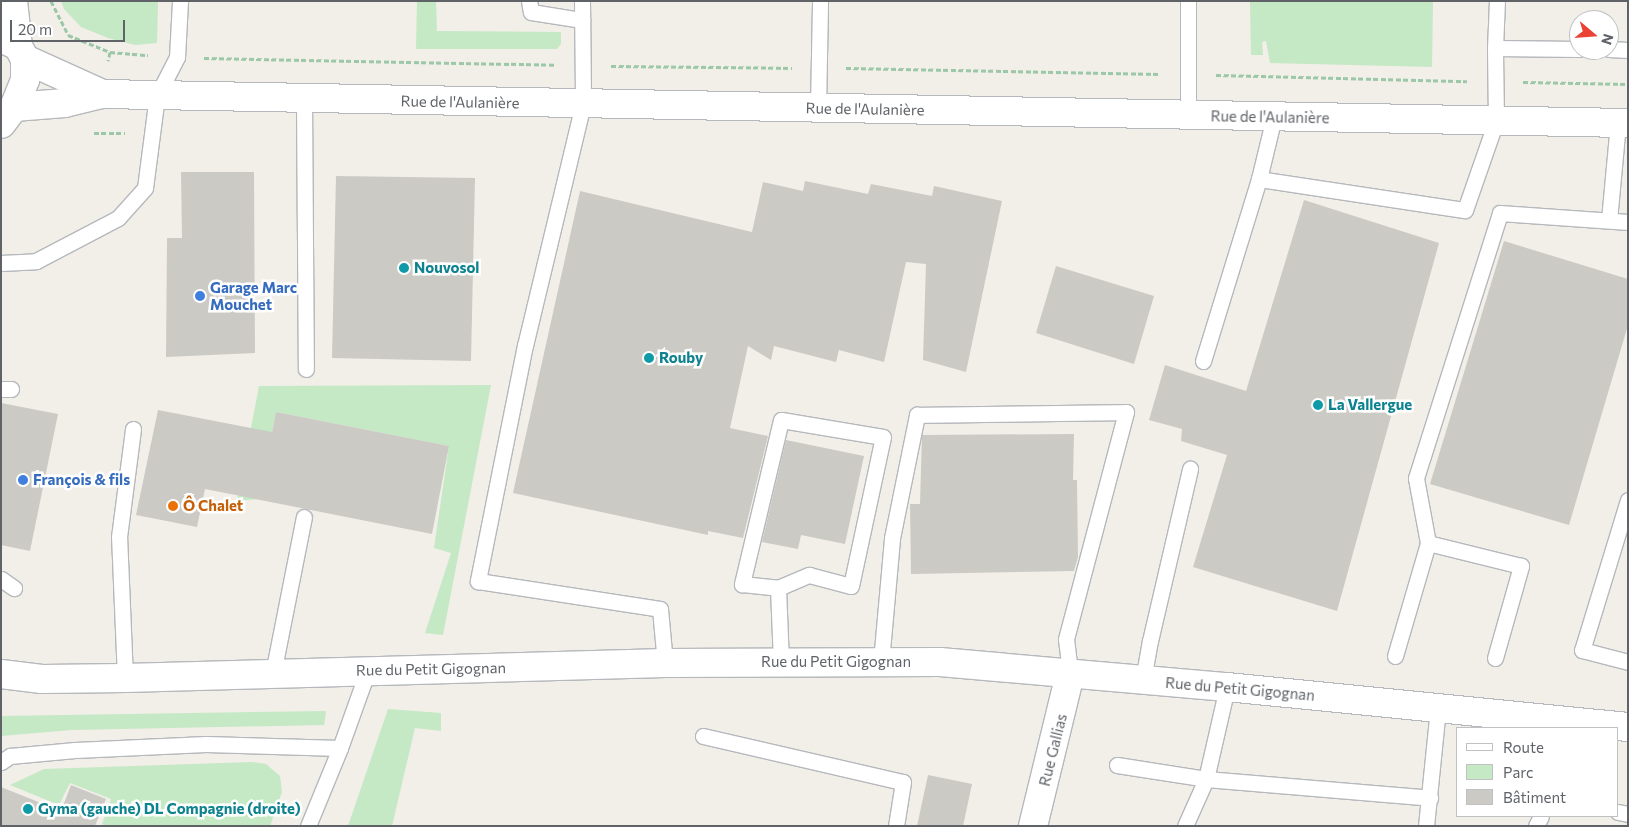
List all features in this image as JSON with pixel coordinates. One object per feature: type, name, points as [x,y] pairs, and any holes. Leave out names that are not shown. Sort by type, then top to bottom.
[{"type":"street","points":[[7,116],[25,80],[15,47],[12,1]]},
{"type":"street","name":"Rue de l'Aulanière","points":[[15,47],[102,94]]},
{"type":"street","name":"Rue de l'Aulanière","points":[[7,116],[102,94],[1623,123]]},
{"type":"street","name":"Rue du Petit Gigognan","points":[[1,674],[42,679],[125,678],[665,663],[940,662],[1438,707],[1568,724],[1628,727]]},
{"type":"street","name":"Rue Gallias","points":[[1033,826],[1070,674]]},
{"type":"street","name":"Rue du Petit Gigognan","points":[[1,689],[42,679]]},
{"type":"lane","points":[[1,263],[36,261],[118,218],[145,188],[156,96],[177,57],[180,1]]},
{"type":"lane","points":[[529,1],[531,12],[582,20]]},
{"type":"lane","points":[[582,1],[583,104],[525,345],[478,581],[660,609],[665,663]]},
{"type":"lane","points":[[818,108],[817,68],[820,1]]},
{"type":"lane","points":[[1188,1],[1188,115]]},
{"type":"lane","points":[[1259,179],[1465,210],[1496,120],[1495,48],[1497,1]]},
{"type":"lane","points":[[1495,48],[1569,49]]},
{"type":"lane","points":[[304,99],[306,369]]},
{"type":"lane","points":[[1204,361],[1259,179],[1274,116]]},
{"type":"lane","points":[[1609,220],[1623,123]]},
{"type":"lane","points":[[1395,656],[1428,543],[1416,478],[1500,214],[1628,222]]},
{"type":"lane","points":[[881,662],[892,538],[917,416],[1126,412],[1066,640],[1070,674]]},
{"type":"lane","points":[[780,420],[883,437],[851,586],[809,575],[778,588],[742,584],[780,420]]},
{"type":"lane","points":[[125,678],[119,536],[133,429]]},
{"type":"lane","points":[[1143,680],[1150,641],[1190,469]]},
{"type":"lane","points":[[1628,500],[1582,650],[1628,662]]},
{"type":"lane","points":[[273,673],[304,517]]},
{"type":"lane","points":[[1428,543],[1520,566],[1495,658]]},
{"type":"lane","points":[[778,588],[781,663]]},
{"type":"lane","points":[[308,826],[340,748],[368,670]]},
{"type":"lane","points":[[1185,826],[1206,779],[1227,687]]},
{"type":"lane","points":[[1426,826],[1438,707]]},
{"type":"lane","points":[[704,736],[902,782],[896,826]]},
{"type":"lane","points":[[1,762],[10,756],[76,750],[206,744],[340,748]]},
{"type":"lane","points":[[1117,765],[1206,779],[1430,798]]},
{"type":"path","points":[[110,52],[177,57],[582,66],[817,68],[1628,84]]},
{"type":"green space","points":[[61,1],[158,1],[157,43],[135,45],[108,38],[81,27],[64,9]]},
{"type":"green space","points":[[417,1],[436,1],[437,31],[561,32],[561,44],[557,49],[416,49]]},
{"type":"green space","points":[[1250,1],[1433,1],[1432,67],[1270,63],[1266,41],[1262,42],[1263,55],[1251,55]]},
{"type":"green space","points":[[491,385],[443,635],[425,633],[451,553],[434,548],[449,446],[276,412],[258,499],[237,501],[259,386]]},
{"type":"green space","points":[[388,709],[441,713],[441,731],[415,728],[392,826],[348,826]]},
{"type":"green space","points":[[326,711],[324,725],[72,730],[1,736],[1,716]]},
{"type":"green space","points":[[252,762],[266,764],[280,776],[282,792],[270,826],[107,826],[102,824],[111,799],[70,783],[59,805],[10,785],[44,769]]},
{"type":"building","points":[[181,172],[254,172],[255,353],[166,357],[167,238],[182,238]]},
{"type":"building","name":"Nouvosol","points":[[336,176],[475,178],[471,361],[332,358]]},
{"type":"building","name":"Rouby","points":[[805,181],[868,194],[871,184],[932,196],[934,186],[1002,201],[966,372],[923,360],[926,264],[906,262],[884,362],[839,350],[836,362],[774,346],[771,360],[748,346],[730,428],[768,436],[743,538],[708,531],[708,535],[513,493],[580,191],[752,232],[763,182],[803,191]]},
{"type":"building","name":"La Vallergue","points":[[1304,200],[1439,243],[1337,611],[1193,567],[1227,455],[1181,441],[1182,429],[1149,420],[1165,365],[1246,391]]},
{"type":"building","points":[[1504,241],[1628,279],[1628,325],[1569,525],[1430,484]]},
{"type":"building","points":[[1056,266],[1154,296],[1134,364],[1036,333]]},
{"type":"building","name":"François & fils","points":[[1,403],[58,414],[30,551],[1,545]]},
{"type":"building","points":[[158,410],[272,432],[276,412],[449,446],[432,534],[205,489],[197,527],[136,515]]},
{"type":"building","points":[[1074,434],[1073,480],[1077,480],[1078,557],[1074,571],[911,574],[910,504],[920,504],[922,435]]},
{"type":"building","points":[[786,440],[864,456],[845,544],[801,535],[798,549],[762,542]]},
{"type":"building","points":[[928,775],[972,784],[963,826],[917,826]]},
{"type":"building","name":"Gyma (gauche) DL Compagnie (droite)","points":[[71,785],[106,799],[95,826],[1,826],[1,787],[61,811]]},
{"type":"place","name":"Nouvosol","points":[[404,268]]},
{"type":"place","name":"Garage Marc Mouchet","points":[[200,296]]},
{"type":"place","name":"Rouby","points":[[649,358]]},
{"type":"place","name":"La Vallergue","points":[[1318,405]]},
{"type":"place","name":"François & fils","points":[[23,480]]},
{"type":"place","name":"Ô Chalet","points":[[173,506]]},
{"type":"place","name":"Gyma (gauche) DL Compagnie (droite)","points":[[28,809]]}]
